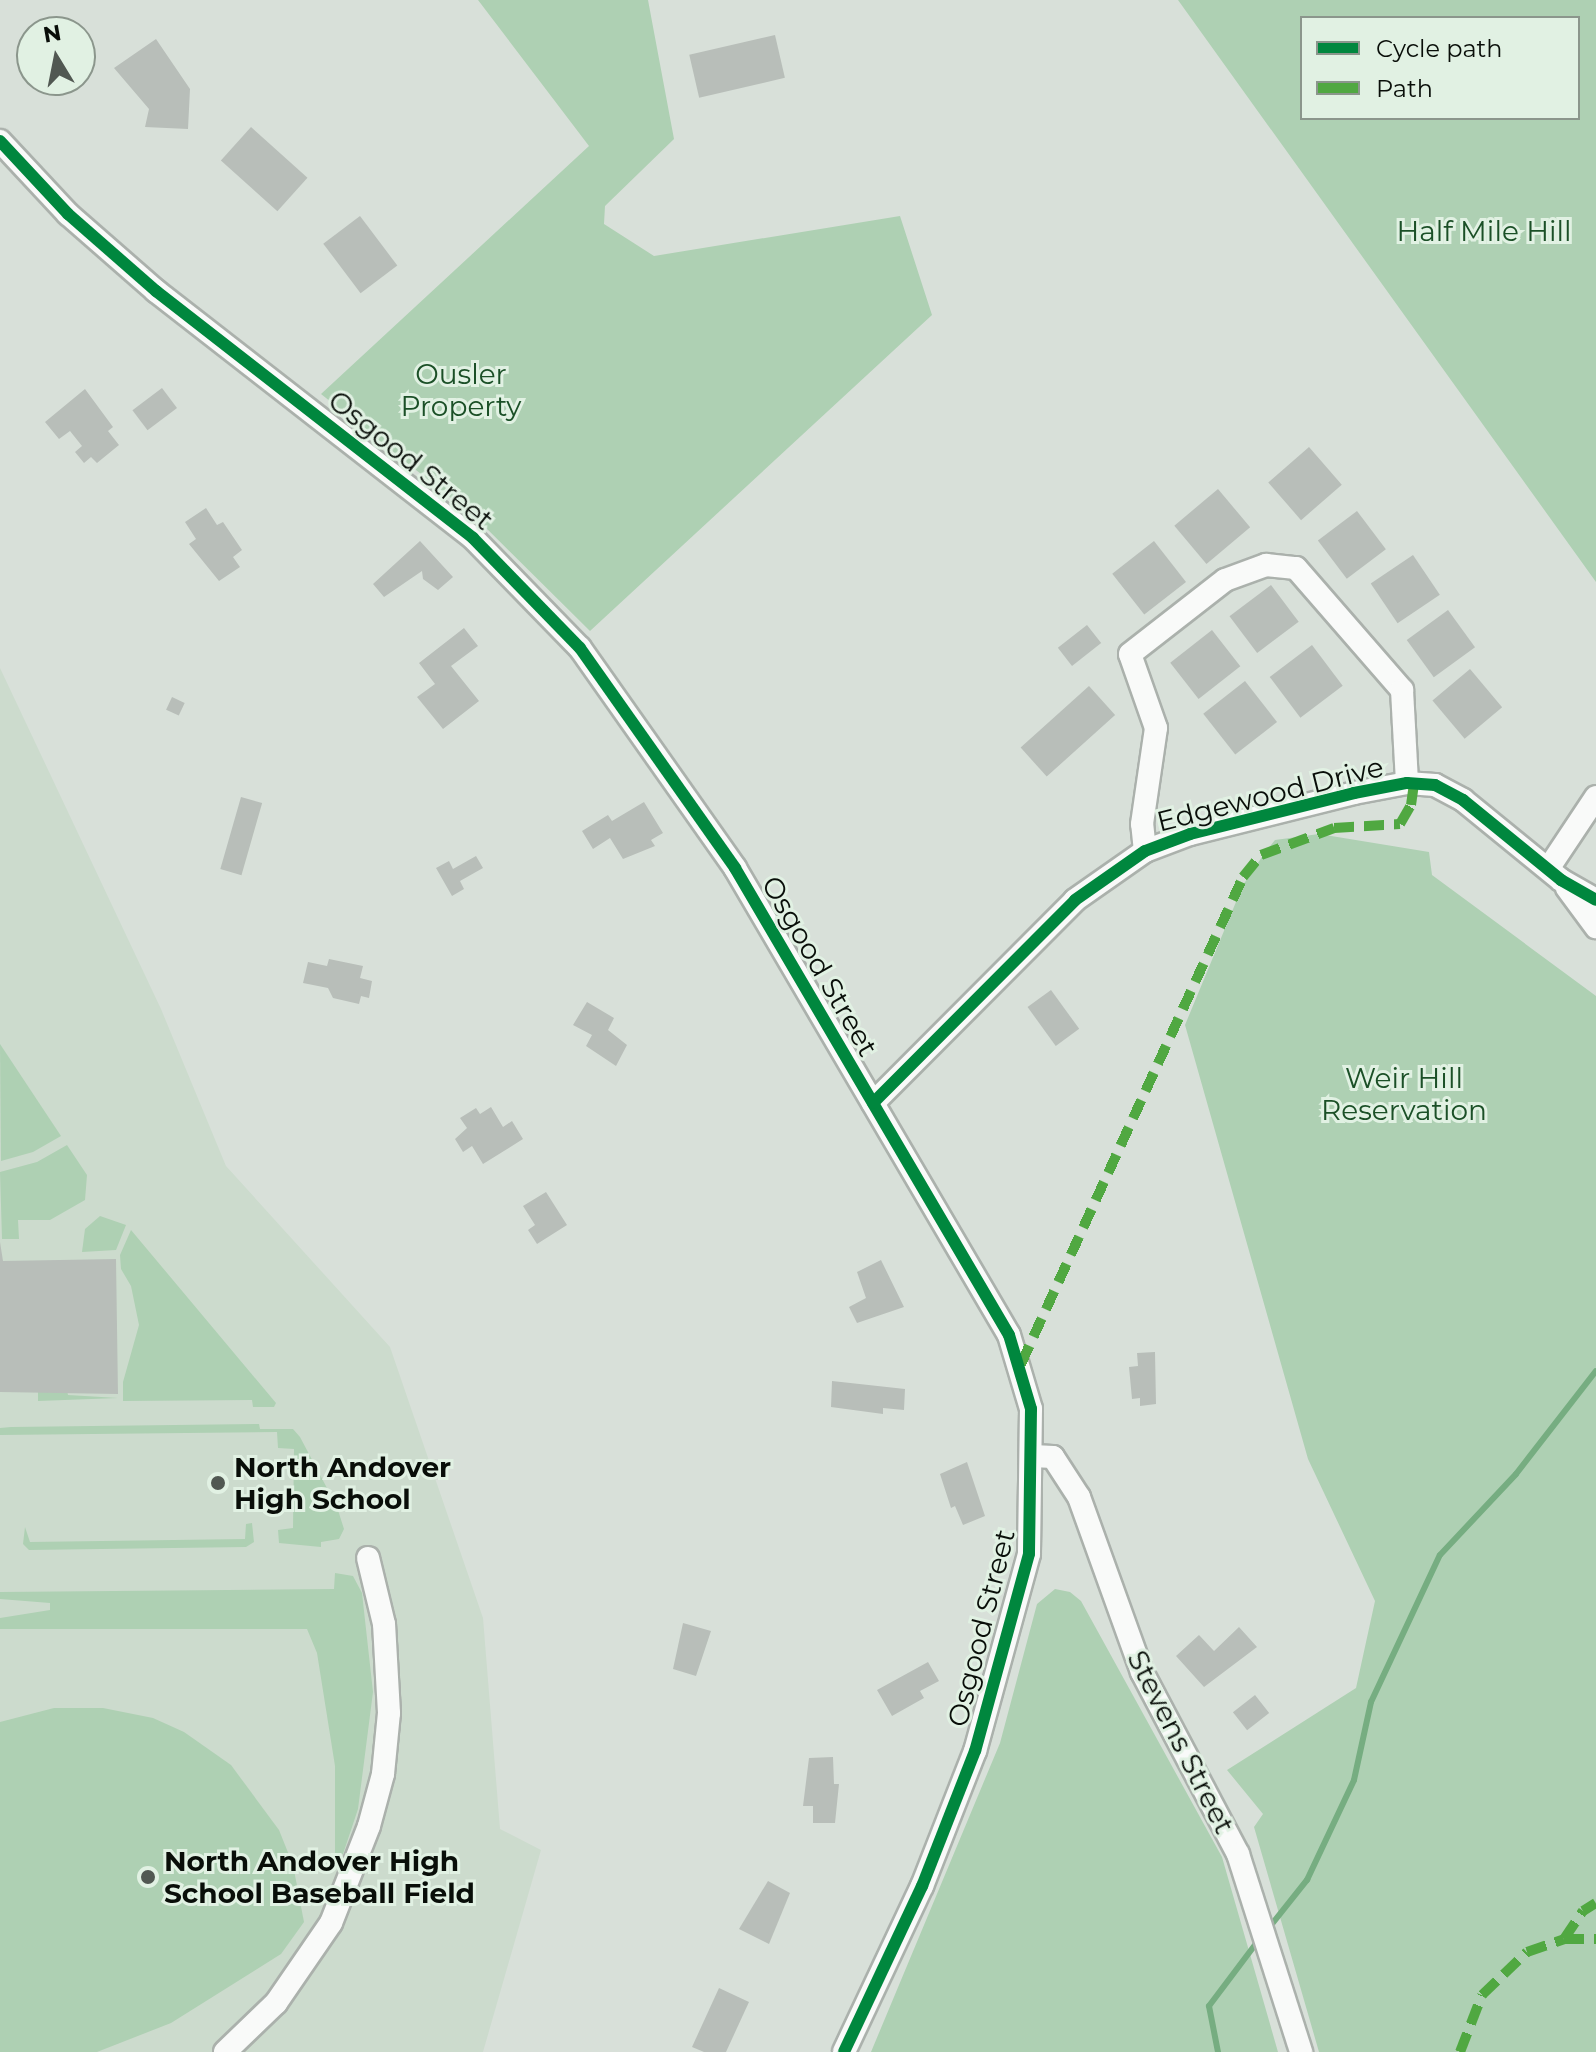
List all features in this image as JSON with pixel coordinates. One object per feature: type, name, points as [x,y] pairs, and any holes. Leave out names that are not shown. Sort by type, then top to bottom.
[{"type":"street","name":"Osgood Street","points":[[0,141],[68,214],[156,291],[473,538],[546,609],[619,697],[735,868],[1009,1335],[1031,1409],[1033,1456],[1029,1554],[975,1751],[922,1886],[844,2052]]},
{"type":"street","points":[[1145,851],[1142,824],[1156,728],[1130,654],[1225,580],[1266,565],[1296,568],[1402,690],[1407,783]]},
{"type":"street","name":"Edgewood Drive","points":[[873,1103],[1075,900],[1145,851],[1190,834],[1407,783],[1435,785],[1463,800],[1555,873],[1596,900]]},
{"type":"street","points":[[1555,873],[1596,797]]},
{"type":"street","name":"Edgewood Drive","points":[[1555,873],[1596,927]]},
{"type":"street","name":"Stevens Street","points":[[1033,1456],[1053,1457],[1079,1497],[1142,1672],[1238,1854],[1301,2052]]},
{"type":"street","points":[[225,2052],[276,2003],[331,1923],[369,1826],[383,1774],[389,1713],[384,1624],[368,1558]]},
{"type":"shaded area","name":"North Andover High School","points":[[0,668],[161,1009],[226,1166],[390,1347],[483,1618],[500,1829],[541,1850],[483,2052],[0,2052]]},
{"type":"green space","name":"Ousler Property","points":[[478,0],[648,0],[674,139],[605,206],[604,224],[654,256],[900,216],[932,315],[590,631],[476,518],[321,394],[589,146]]},
{"type":"green space","name":"Half Mile Hill","points":[[1178,0],[1596,0],[1596,582]]},
{"type":"green space","name":"Weir Hill Reservation","points":[[1319,834],[1429,852],[1432,875],[1596,996],[1596,2052],[1319,2052],[1254,1827],[1263,1814],[1227,1770],[1356,1688],[1375,1601],[1308,1459],[1185,1025],[1243,885],[1264,854],[1275,840]]},
{"type":"green space","points":[[0,1044],[61,1136],[33,1152],[1,1161]]},
{"type":"green space","points":[[67,1145],[87,1175],[85,1200],[50,1220],[18,1220],[19,1239],[2,1239],[0,1172],[37,1162]]},
{"type":"green space","points":[[100,1216],[126,1225],[116,1250],[82,1252],[85,1229]]},
{"type":"green space","points":[[131,1230],[276,1403],[274,1407],[253,1407],[252,1400],[123,1401],[123,1382],[139,1325],[131,1286],[121,1269],[120,1255]]},
{"type":"green space","points":[[67,1390],[68,1395],[118,1398],[38,1401],[38,1391]]},
{"type":"green space","points":[[259,1424],[260,1429],[293,1429],[300,1437],[337,1507],[344,1529],[339,1539],[321,1542],[321,1547],[279,1543],[278,1530],[293,1528],[294,1449],[278,1448],[277,1432],[0,1435],[0,1428],[11,1427]]},
{"type":"green space","points":[[252,1523],[254,1542],[246,1547],[29,1550],[23,1544],[25,1527],[30,1542],[245,1539],[246,1524]]},
{"type":"green space","points":[[335,1573],[353,1576],[362,1593],[373,1692],[358,1809],[343,1854],[335,1858],[335,1766],[317,1653],[307,1629],[0,1629],[0,1618],[50,1610],[50,1603],[0,1599],[0,1592],[334,1589]]},
{"type":"green space","points":[[1055,1589],[1070,1592],[1081,1601],[1222,1857],[1278,2052],[871,2052],[1000,1743],[1037,1604]]},
{"type":"green space","name":"North Andover High School Baseball Field","points":[[54,1708],[103,1708],[153,1718],[184,1732],[231,1765],[279,1830],[293,1865],[304,1922],[281,1954],[171,2023],[97,2052],[0,2052],[0,1722]]},
{"type":"building","points":[[775,35],[785,78],[699,98],[689,55]]},
{"type":"building","points":[[156,39],[190,89],[188,129],[145,127],[149,109],[114,68]]},
{"type":"building","points":[[251,127],[307,178],[277,211],[221,160]]},
{"type":"building","points":[[360,216],[397,266],[361,293],[323,244]]},
{"type":"building","points":[[162,388],[177,408],[147,430],[132,410]]},
{"type":"building","points":[[85,389],[113,427],[108,431],[119,445],[97,463],[91,457],[84,463],[75,452],[82,446],[70,431],[59,439],[45,422]]},
{"type":"building","points":[[1309,447],[1342,485],[1301,520],[1268,482]]},
{"type":"building","points":[[1218,489],[1250,527],[1206,564],[1174,526]]},
{"type":"building","points":[[206,508],[217,525],[223,522],[242,550],[233,557],[240,567],[219,581],[189,544],[196,539],[185,522]]},
{"type":"building","points":[[1357,511],[1386,549],[1347,579],[1318,540]]},
{"type":"building","points":[[420,541],[453,577],[438,590],[423,579],[422,571],[384,597],[373,584]]},
{"type":"building","points":[[1154,541],[1186,582],[1144,615],[1112,574]]},
{"type":"building","points":[[1413,555],[1440,595],[1398,623],[1371,584]]},
{"type":"building","points":[[1271,585],[1299,622],[1257,653],[1229,616]]},
{"type":"building","points":[[1448,610],[1475,647],[1434,677],[1407,640]]},
{"type":"building","points":[[1087,625],[1101,643],[1072,666],[1058,648]]},
{"type":"building","points":[[464,628],[478,646],[451,666],[479,701],[443,729],[417,697],[435,684],[419,663]]},
{"type":"building","points":[[1212,630],[1240,666],[1199,699],[1170,663]]},
{"type":"building","points":[[1312,645],[1343,686],[1300,718],[1270,677]]},
{"type":"building","points":[[1470,669],[1502,707],[1465,739],[1432,700]]},
{"type":"building","points":[[1245,681],[1277,722],[1235,755],[1203,714]]},
{"type":"building","points":[[1089,686],[1115,715],[1047,777],[1021,748]]},
{"type":"building","points":[[172,697],[185,703],[179,716],[166,710]]},
{"type":"building","points":[[241,797],[262,803],[241,875],[220,869]]},
{"type":"building","points":[[644,802],[663,833],[651,840],[655,846],[623,859],[610,838],[593,849],[582,831],[608,815],[612,821]]},
{"type":"building","points":[[476,856],[483,868],[460,881],[464,889],[452,896],[436,868],[449,861],[453,869]]},
{"type":"building","points":[[329,959],[363,966],[360,978],[372,981],[369,998],[361,996],[359,1004],[333,998],[328,988],[303,983],[308,962],[327,966]]},
{"type":"building","points":[[1051,990],[1079,1029],[1056,1046],[1028,1007]]},
{"type":"building","points":[[587,1002],[614,1018],[608,1030],[627,1045],[616,1066],[586,1046],[592,1035],[573,1025]]},
{"type":"building","points":[[491,1107],[503,1127],[512,1121],[523,1139],[483,1164],[472,1146],[463,1152],[455,1139],[467,1128],[460,1118],[476,1108],[480,1114]]},
{"type":"building","points":[[546,1192],[567,1225],[537,1244],[528,1230],[535,1225],[523,1206]]},
{"type":"building","points":[[0,1242],[3,1261],[116,1259],[118,1394],[0,1392]]},
{"type":"building","points":[[881,1260],[904,1307],[857,1323],[849,1307],[866,1298],[857,1272]]},
{"type":"building","points":[[1155,1352],[1156,1404],[1140,1406],[1140,1398],[1132,1399],[1129,1367],[1138,1366],[1137,1353]]},
{"type":"building","points":[[832,1381],[905,1389],[904,1410],[883,1408],[883,1414],[831,1407]]},
{"type":"building","points":[[967,1462],[985,1516],[963,1525],[955,1506],[951,1508],[940,1474]]},
{"type":"building","points":[[683,1623],[711,1631],[696,1676],[673,1669]]},
{"type":"building","points":[[1239,1627],[1257,1647],[1204,1687],[1176,1656],[1199,1635],[1214,1651]]},
{"type":"building","points":[[928,1662],[939,1681],[920,1691],[924,1698],[892,1716],[877,1690]]},
{"type":"building","points":[[1255,1695],[1269,1713],[1247,1730],[1233,1712]]},
{"type":"building","points":[[833,1757],[834,1784],[839,1784],[835,1823],[813,1823],[813,1806],[803,1806],[809,1758]]},
{"type":"building","points":[[768,1881],[790,1893],[769,1944],[739,1929]]},
{"type":"building","points":[[719,1988],[749,2002],[726,2052],[704,2052],[692,2047]]},
{"type":"waterway","points":[[1268,1929],[1307,1880],[1354,1780],[1371,1702],[1440,1555],[1516,1474],[1596,1371]]},
{"type":"waterway","points":[[1218,2052],[1209,2006],[1258,1941]]},
{"type":"marked path","points":[[1021,1364],[1243,877],[1261,855],[1334,828],[1400,824],[1411,805],[1414,784]]},
{"type":"marked path","points":[[1460,2052],[1482,1995],[1527,1952],[1564,1939],[1583,1911],[1596,1903]]},
{"type":"marked path","points":[[1564,1939],[1596,1939]]},
{"type":"cycle path","points":[[0,141],[68,214],[156,291],[473,538],[580,648],[735,868],[1009,1335],[1031,1409],[1029,1554],[975,1751],[922,1886],[844,2052]]},
{"type":"cycle path","points":[[873,1103],[1075,900],[1145,851],[1190,834],[1354,793],[1407,783],[1435,785],[1463,800],[1561,880],[1596,900]]},
{"type":"place","name":"North Andover High School","points":[[218,1483]]},
{"type":"place","name":"North Andover High School Baseball Field","points":[[148,1877]]}]
